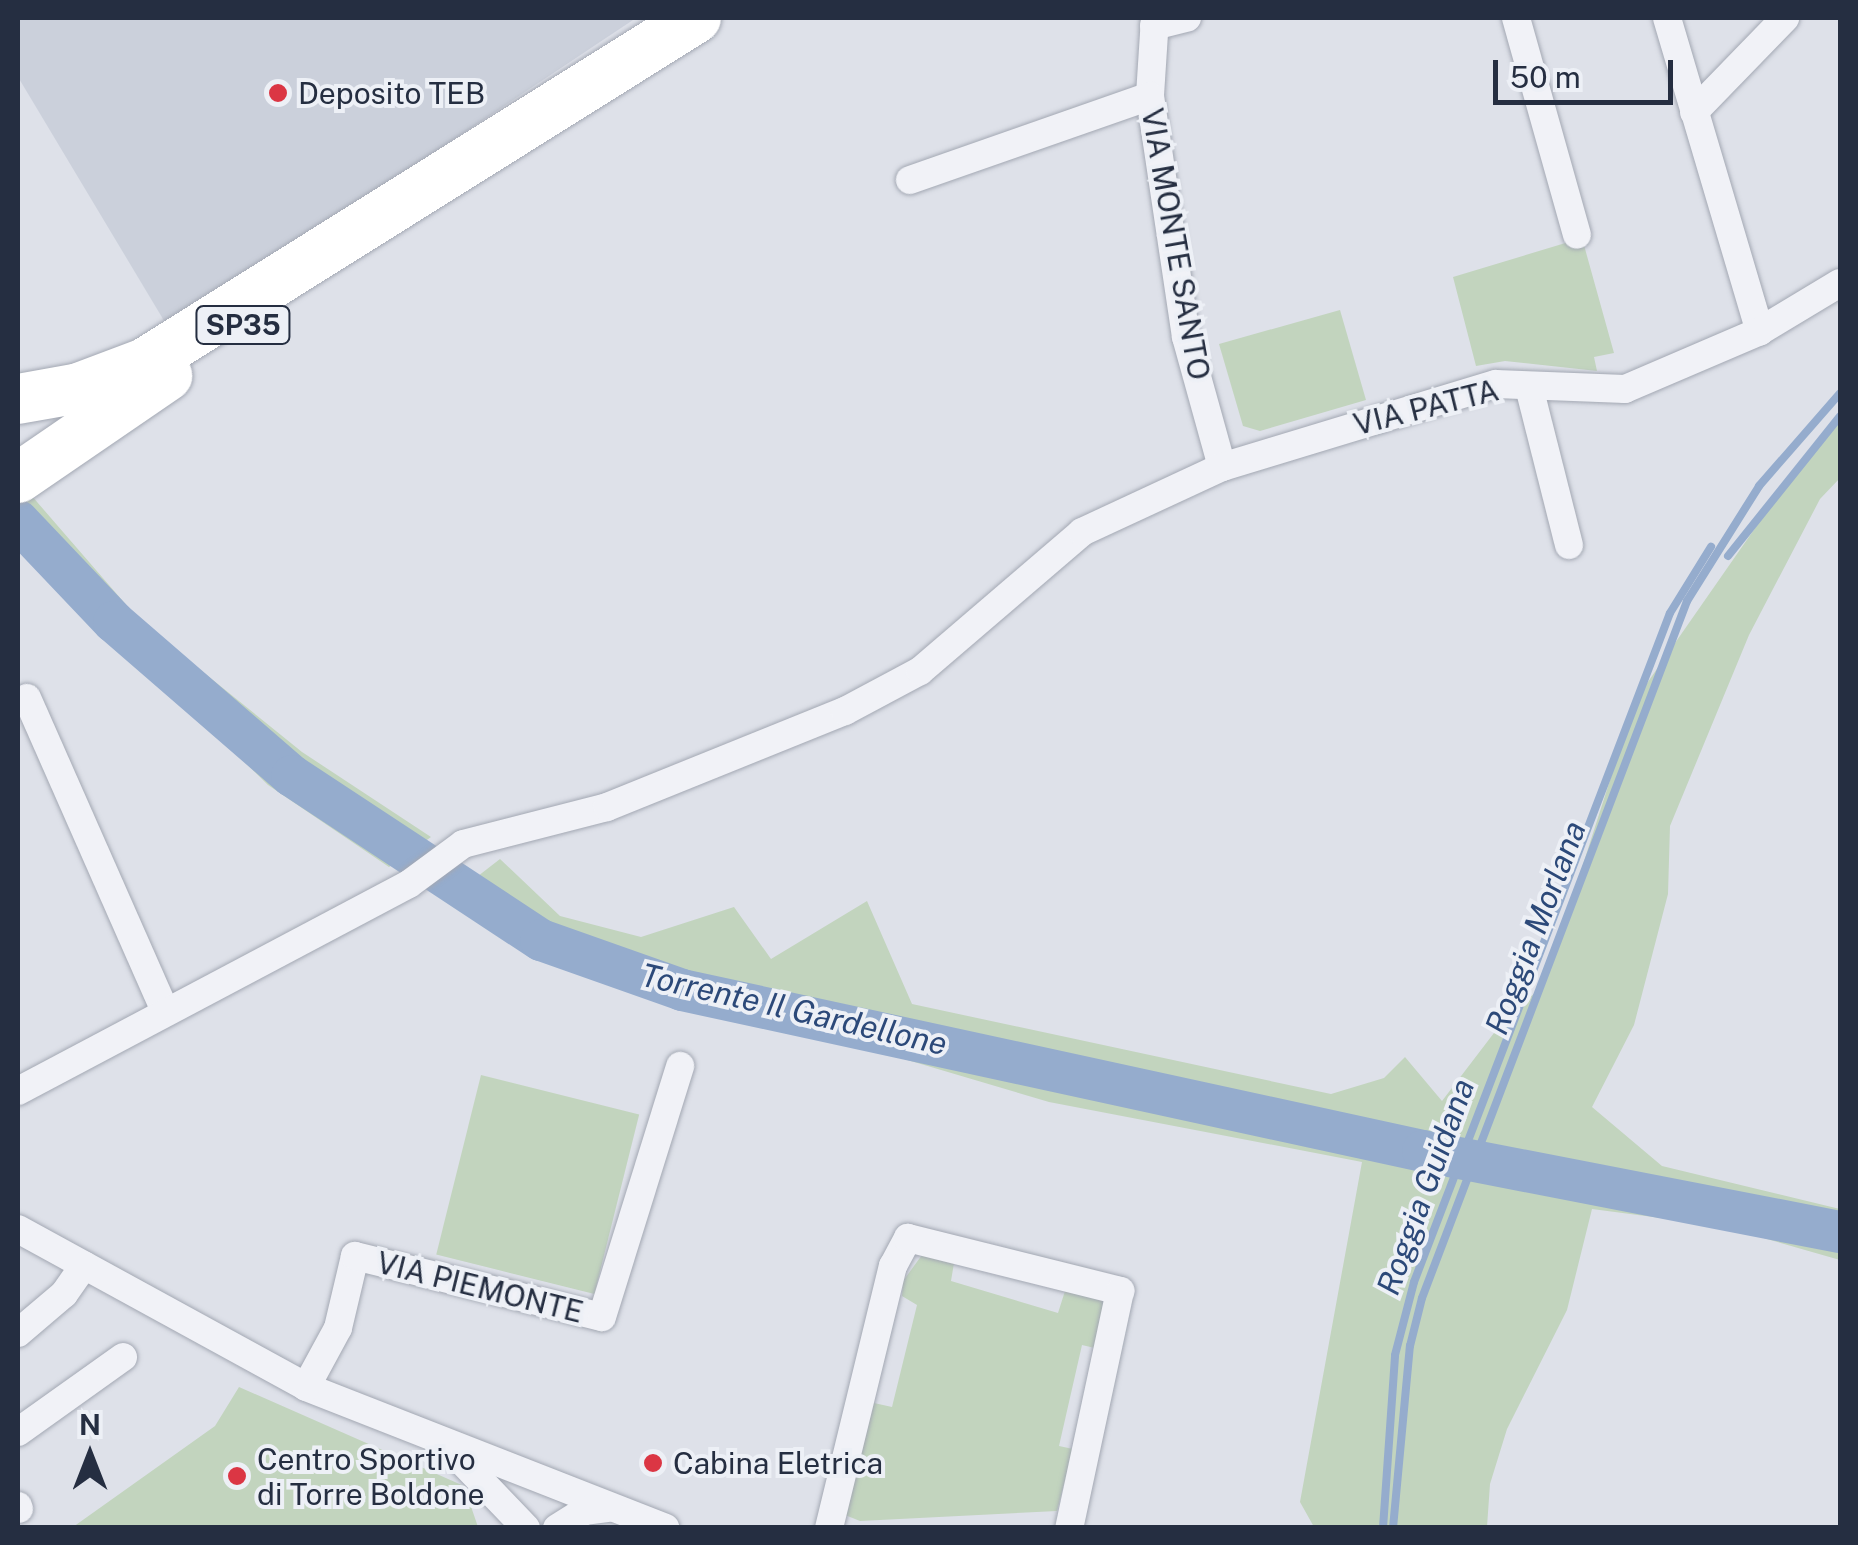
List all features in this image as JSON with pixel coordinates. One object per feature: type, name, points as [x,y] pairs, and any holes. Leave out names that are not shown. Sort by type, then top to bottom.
[{"type":"highway","name":"SP35","points":[[20,476],[696,18]]},
{"type":"highway","points":[[18,399],[78,388],[145,362],[646,51]]},
{"type":"street","points":[[1154,22],[1188,18]]},
{"type":"street","points":[[1516,18],[1577,235]]},
{"type":"street","points":[[1667,18],[1760,331]]},
{"type":"street","points":[[1694,112],[1786,18]]},
{"type":"street","name":"VIA MONTE SANTO","points":[[1154,22],[1150,96],[1186,337],[1222,467]]},
{"type":"street","points":[[910,180],[1150,96]]},
{"type":"street","name":"VIA PATTA","points":[[165,1011],[410,884],[463,844],[607,806],[845,710],[920,671],[1082,532],[1222,467],[1432,400],[1496,384],[1625,389],[1760,331],[1840,283]]},
{"type":"street","points":[[1529,387],[1569,545]]},
{"type":"street","points":[[18,1090],[165,1011],[28,698]]},
{"type":"street","name":"VIA PIEMONTE","points":[[306,1386],[338,1328],[355,1256],[602,1317],[680,1066]]},
{"type":"street","points":[[18,1082],[55,1071]]},
{"type":"street","points":[[18,1229],[306,1386],[616,1517]]},
{"type":"street","points":[[829,1528],[893,1266],[908,1238],[1120,1290],[1069,1528]]},
{"type":"street","points":[[18,1332],[64,1294],[84,1265]]},
{"type":"street","points":[[18,1432],[123,1357]]},
{"type":"street","points":[[444,1444],[526,1528]]},
{"type":"street","points":[[557,1528],[584,1510],[665,1528]]},
{"type":"shaded area","name":"Deposito TEB","points":[[18,18],[636,18],[169,329],[18,77]]},
{"type":"green space","points":[[1582,238],[1614,353],[1594,357],[1597,371],[1505,361],[1476,366],[1453,277]]},
{"type":"green space","points":[[1340,310],[1366,400],[1260,431],[1243,426],[1219,344]]},
{"type":"green space","points":[[1840,421],[1840,478],[1820,499],[1749,635],[1670,826],[1668,894],[1634,1025],[1592,1107],[1662,1166],[1840,1209],[1840,1260],[1722,1226],[1592,1209],[1567,1310],[1507,1429],[1490,1484],[1487,1527],[1314,1527],[1300,1502],[1362,1162],[1049,1102],[569,960],[451,897],[500,859],[560,916],[641,937],[734,907],[771,959],[867,901],[912,1004],[1331,1094],[1384,1078],[1405,1057],[1442,1101],[1497,1029],[1545,983],[1636,699],[1767,511]]},
{"type":"green space","points":[[31,495],[141,622],[302,752],[431,837],[389,867],[268,785],[18,541],[18,505]]},
{"type":"green space","points":[[481,1075],[639,1114],[594,1294],[436,1255]]},
{"type":"green space","points":[[922,1255],[954,1263],[951,1281],[1058,1313],[1065,1291],[1109,1302],[1099,1349],[1082,1345],[1059,1446],[1073,1449],[1057,1511],[860,1521],[845,1515],[874,1403],[892,1407],[917,1305],[902,1296],[903,1281]]},
{"type":"green space","name":"Centro Sportivo di Torre Boldone","points":[[239,1387],[464,1486],[478,1527],[73,1527],[215,1426]]},
{"type":"waterway","name":"Roggia Morlana","points":[[1393,1528],[1410,1346],[1422,1298],[1687,601],[1759,486],[1840,393]]},
{"type":"waterway","name":"Roggia Guidana","points":[[1728,556],[1840,416]]},
{"type":"waterway","name":"Torrente Il Gardellone","points":[[18,521],[114,622],[292,776],[541,940],[682,990],[1423,1151],[1840,1232]]},
{"type":"waterway","name":"Roggia Guidana","points":[[1383,1528],[1395,1355],[1414,1282],[1670,613],[1711,547]]},
{"type":"place","name":"Deposito TEB","points":[[278,93]]},
{"type":"place","name":"Cabina Eletrica","points":[[653,1463]]},
{"type":"place","name":"Centro Sportivo di Torre Boldone","points":[[237,1476]]}]
